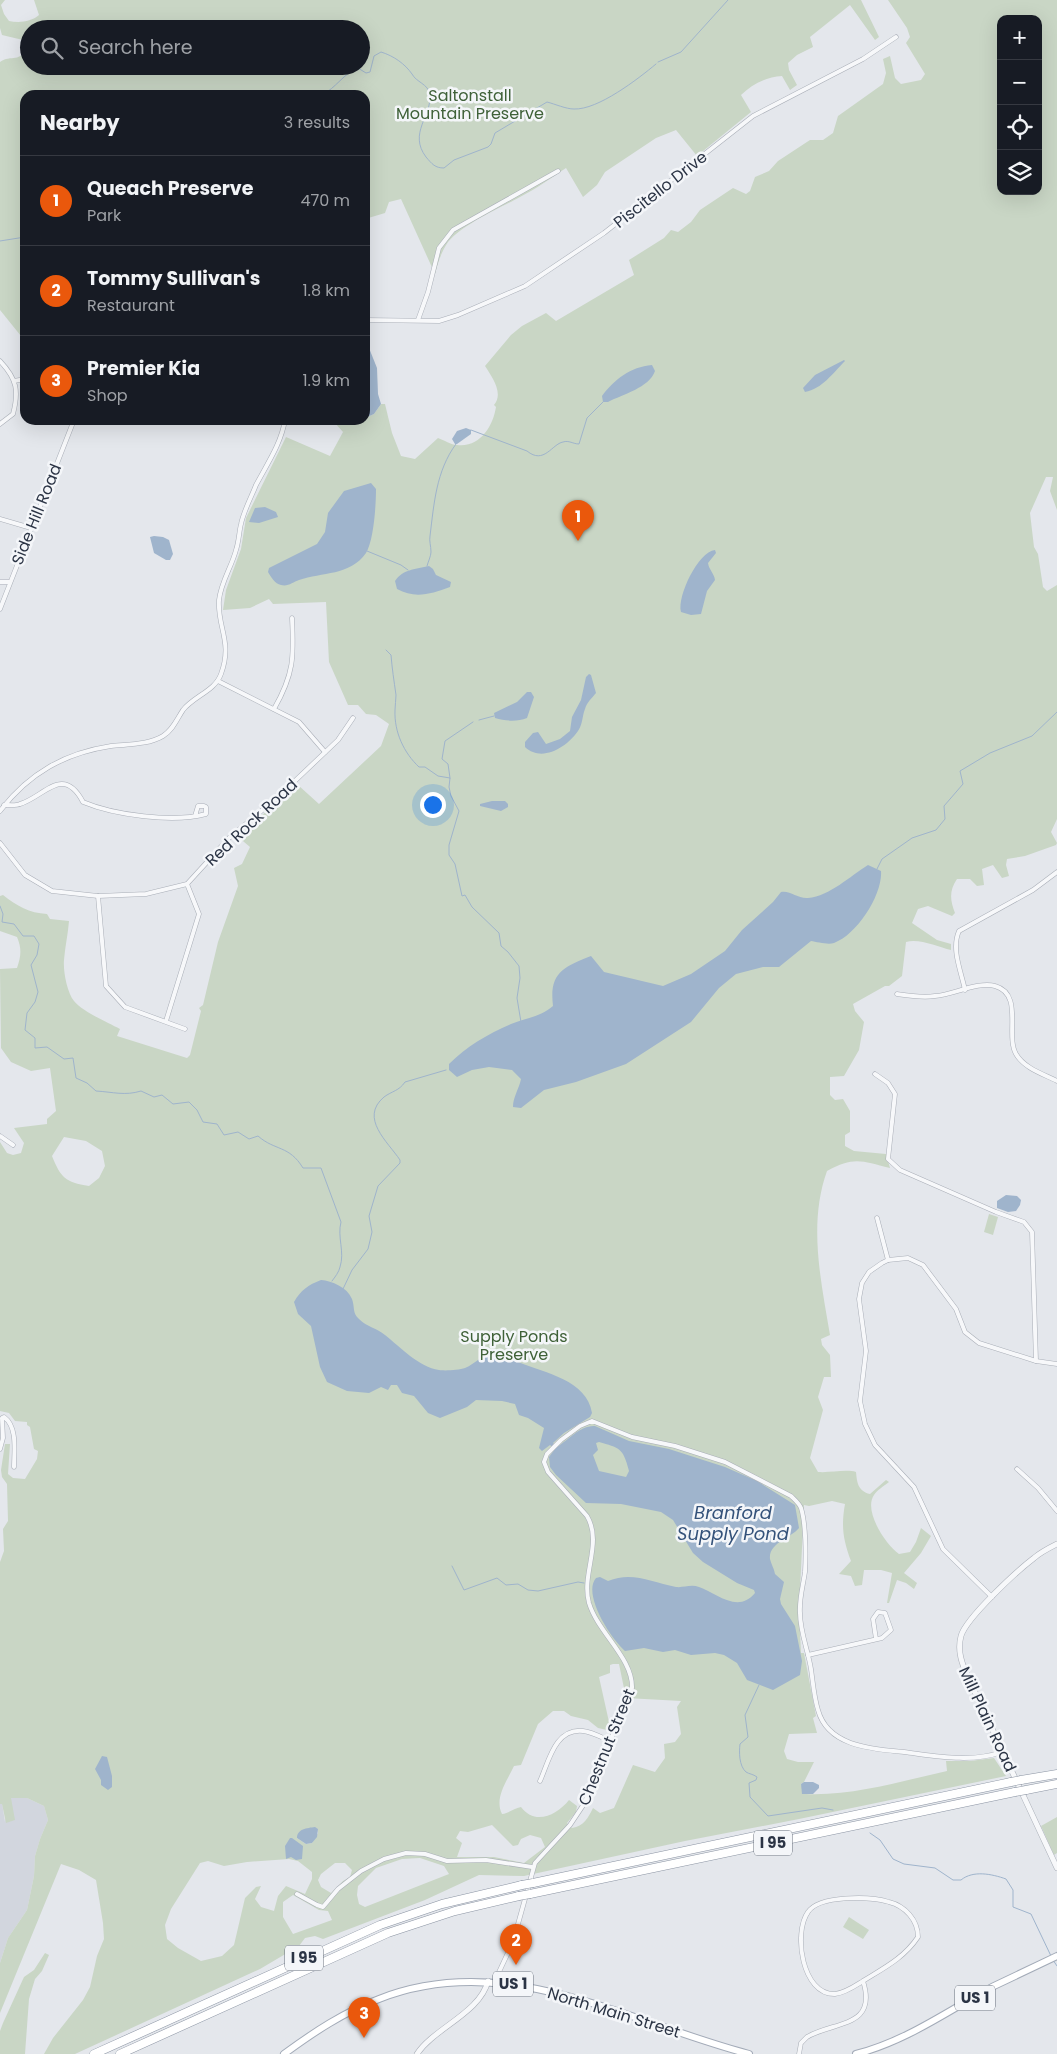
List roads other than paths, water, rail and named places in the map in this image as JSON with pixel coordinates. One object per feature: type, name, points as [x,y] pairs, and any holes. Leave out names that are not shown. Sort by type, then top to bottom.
[{"type":"highway","name":"I 95","points":[[94,2054],[380,1925],[442,1904],[522,1885],[1011,1782],[1057,1774]]},
{"type":"highway","name":"I 95","points":[[120,2054],[388,1933],[455,1911],[1057,1784]]},
{"type":"main road","name":"US 1","points":[[856,2054],[886,2046],[994,1986],[1054,1958]]},
{"type":"main road","name":"North Main Street","points":[[284,2054],[338,2017],[380,1998],[441,1982],[488,1981],[555,1992],[749,2054]]},
{"type":"street","name":"Piscitello Drive","points":[[370,320],[418,320],[428,322],[452,317],[525,286],[590,243],[753,116],[862,59],[896,37]]},
{"type":"street","points":[[418,320],[428,292],[439,248],[453,230],[558,171]]},
{"type":"street","points":[[0,361],[14,381],[17,389],[17,401],[13,414],[0,424]]},
{"type":"street","points":[[14,381],[20,380]]},
{"type":"street","name":"Side Hill Road","points":[[0,609],[72,425]]},
{"type":"street","points":[[0,811],[4,805],[36,776],[71,755],[93,749],[149,741],[163,736],[173,726],[184,709],[218,682],[224,664],[226,643],[220,608],[222,590],[236,550],[245,509],[279,443],[284,425]]},
{"type":"street","points":[[0,519],[31,528]]},
{"type":"street","points":[[0,582],[9,582]]},
{"type":"street","points":[[274,709],[286,688],[294,656],[292,618]]},
{"type":"street","points":[[218,682],[299,722],[325,752]]},
{"type":"street","name":"Red Rock Road","points":[[187,884],[229,838],[278,797],[338,740],[349,726],[352,718]]},
{"type":"street","points":[[4,805],[19,805],[45,789],[57,785],[70,786],[78,793],[83,802],[101,810],[162,817],[195,816]]},
{"type":"street","points":[[0,843],[25,875],[52,891],[98,896],[146,894],[187,884],[198,914],[166,1021]]},
{"type":"street","points":[[965,990],[955,948],[956,939],[960,931],[1032,890],[1057,872]]},
{"type":"street","points":[[98,896],[106,986],[125,1007],[185,1029]]},
{"type":"street","points":[[897,994],[920,997],[935,996],[988,985],[994,986],[1005,993],[1012,1005],[1012,1041],[1017,1055],[1029,1067],[1057,1081]]},
{"type":"street","points":[[875,1074],[888,1083],[894,1094],[888,1159],[890,1162],[900,1170],[996,1212],[1024,1222],[1032,1232],[1036,1361]]},
{"type":"street","points":[[0,1136],[13,1145]]},
{"type":"street","points":[[878,1218],[888,1260]]},
{"type":"street","points":[[992,1598],[944,1549],[914,1487],[875,1445],[865,1424],[860,1401],[866,1351],[859,1299],[862,1283],[869,1272],[888,1260],[908,1258],[923,1265],[956,1310],[965,1332],[979,1342],[1036,1361],[1057,1364]]},
{"type":"street","points":[[0,1449],[3,1438],[2,1418],[4,1417],[13,1430],[14,1467]]},
{"type":"street","name":"Chestnut Street","points":[[497,1982],[499,1972],[513,1942],[532,1868],[581,1810],[595,1782],[631,1693],[631,1676],[601,1629],[589,1602],[588,1572],[594,1540],[592,1524],[544,1465],[544,1458],[554,1446],[580,1426],[594,1421],[632,1438],[675,1446],[725,1462],[796,1501],[803,1517],[805,1558],[800,1616],[808,1655]]},
{"type":"street","points":[[1017,1469],[1038,1488],[1057,1511]]},
{"type":"street","name":"Mill Plain Road","points":[[1057,1544],[1032,1559],[992,1598],[963,1630],[960,1643],[960,1655],[965,1672],[1057,1868]]},
{"type":"street","points":[[876,1639],[873,1619],[878,1612],[886,1612],[891,1630],[882,1638],[808,1655],[820,1716],[833,1733],[842,1740],[875,1749],[950,1758],[976,1757],[1002,1752]]},
{"type":"street","points":[[540,1781],[555,1745],[568,1733],[582,1731],[610,1741]]},
{"type":"street","points":[[297,1894],[324,1907],[338,1889],[361,1871],[384,1859],[416,1852],[447,1861],[486,1860],[532,1868]]},
{"type":"street","points":[[849,1898],[891,1902],[912,1916],[916,1922],[918,1937],[910,1950],[864,1982],[835,1994],[822,1990],[805,1968],[801,1938],[804,1922],[808,1911],[819,1903],[849,1898]]},
{"type":"street","points":[[417,2054],[428,2041],[471,2007],[483,1993],[488,1981]]},
{"type":"street","points":[[799,2054],[801,2043],[810,2035],[852,2021],[860,2016],[867,2003],[864,1982]]},
{"type":"water","points":[[370,350],[377,368],[378,394],[381,404],[374,414],[370,416]]},
{"type":"water","points":[[844,360],[822,384],[805,392],[803,388],[815,375]]},
{"type":"water","points":[[652,365],[655,371],[647,382],[628,393],[608,402],[603,402],[602,396],[618,379],[637,368]]},
{"type":"water","points":[[466,428],[471,430],[471,434],[455,444],[452,439],[457,431]]},
{"type":"water","points":[[371,483],[376,489],[375,512],[373,531],[366,553],[352,566],[344,570],[308,577],[288,585],[281,585],[275,582],[268,572],[269,568],[317,544],[325,532],[328,513],[344,491]]},
{"type":"water","points":[[265,507],[276,512],[278,517],[259,523],[249,522],[255,508]]},
{"type":"water","points":[[154,536],[169,540],[173,554],[170,560],[166,560],[154,553],[150,537]]},
{"type":"water","points":[[715,550],[716,553],[708,563],[715,580],[707,591],[701,614],[691,615],[681,612],[682,596],[690,576],[702,558]]},
{"type":"water","points":[[429,566],[436,575],[451,582],[450,587],[436,592],[417,595],[397,589],[395,581],[402,574],[410,570]]},
{"type":"water","points":[[589,674],[591,675],[596,693],[587,704],[581,726],[573,737],[561,747],[546,753],[532,752],[525,747],[525,742],[533,733],[538,732],[546,744],[560,739],[570,731],[572,717],[581,700],[586,677]]},
{"type":"water","points":[[527,692],[531,692],[534,697],[527,718],[511,721],[495,718],[494,713],[517,702]]},
{"type":"water","points":[[492,801],[505,801],[508,807],[501,811],[480,806],[480,804]]},
{"type":"water","points":[[868,865],[881,871],[878,891],[860,923],[843,939],[832,944],[811,941],[779,967],[763,967],[736,974],[719,988],[691,1022],[626,1064],[576,1082],[544,1090],[521,1108],[513,1107],[521,1079],[512,1070],[489,1067],[472,1070],[457,1077],[449,1070],[449,1064],[478,1041],[511,1024],[543,1013],[553,1006],[553,986],[556,979],[560,973],[573,964],[591,956],[604,972],[663,986],[691,974],[725,951],[742,930],[773,902],[781,892],[788,892],[804,898],[824,894]]},
{"type":"water","points":[[1006,1195],[1017,1196],[1021,1200],[1016,1211],[1008,1212],[997,1208],[997,1201]]},
{"type":"water","name":"Branford Supply Pond","points":[[321,1280],[334,1283],[347,1291],[352,1299],[354,1312],[359,1319],[382,1333],[403,1351],[424,1365],[439,1370],[462,1369],[489,1353],[498,1352],[574,1385],[588,1402],[592,1413],[590,1417],[564,1433],[553,1443],[557,1447],[580,1430],[595,1426],[629,1441],[669,1449],[725,1467],[757,1481],[795,1505],[799,1528],[776,1545],[770,1553],[770,1559],[775,1574],[784,1582],[780,1599],[781,1604],[795,1626],[802,1661],[800,1675],[773,1690],[747,1680],[737,1663],[724,1655],[715,1653],[691,1655],[675,1650],[663,1652],[644,1648],[625,1651],[606,1627],[595,1605],[593,1585],[596,1578],[600,1577],[608,1581],[617,1578],[633,1577],[676,1587],[696,1586],[734,1602],[748,1599],[755,1593],[754,1590],[737,1583],[703,1562],[693,1553],[673,1520],[661,1512],[621,1504],[586,1503],[550,1467],[549,1457],[555,1449],[550,1445],[542,1451],[539,1448],[544,1428],[519,1415],[515,1404],[502,1401],[476,1400],[467,1407],[440,1418],[428,1413],[414,1396],[402,1393],[397,1385],[391,1385],[388,1390],[381,1387],[369,1393],[347,1391],[327,1382],[320,1367],[311,1326],[298,1314],[294,1302],[302,1291]],"holes":[[[599,1442],[616,1447],[622,1453],[629,1471],[626,1477],[599,1471],[593,1455],[598,1450],[596,1443]]]},
{"type":"water","points":[[102,1756],[107,1757],[112,1776],[112,1787],[108,1790],[101,1785],[101,1780],[95,1769]]},
{"type":"water","points":[[813,1782],[819,1785],[819,1788],[813,1794],[802,1794],[801,1784]]},
{"type":"water","points":[[315,1827],[318,1829],[317,1837],[312,1843],[306,1844],[297,1838],[301,1831]]},
{"type":"water","points":[[290,1838],[303,1846],[302,1859],[296,1860],[291,1857],[286,1859],[285,1846]]},
{"type":"waterway","points":[[658,62],[681,52],[728,0]]},
{"type":"waterway","points":[[370,72],[374,56],[381,52],[399,61],[429,91],[430,102],[419,140],[421,148],[432,164],[444,168],[454,160],[488,147],[495,133],[547,102],[574,109],[584,108],[606,99],[639,78],[656,64]]},
{"type":"waterway","points":[[330,90],[347,75]]},
{"type":"waterway","points":[[0,241],[20,238]]},
{"type":"waterway","points":[[471,430],[533,455],[543,455],[563,442],[579,444],[587,418],[603,402]]},
{"type":"waterway","points":[[427,566],[431,554],[430,538],[437,488],[444,465],[456,444]]},
{"type":"waterway","points":[[367,551],[401,565],[408,570]]},
{"type":"waterway","points":[[386,650],[391,655],[396,695],[395,718],[398,734],[405,749],[419,767],[425,767],[438,776],[450,778],[451,796],[459,811],[449,845],[449,855],[455,864],[462,896],[465,895],[472,907],[499,933],[501,946],[519,966],[520,978],[517,998],[521,1022]]},
{"type":"waterway","points":[[877,869],[882,859],[912,838],[936,830],[945,819],[944,806],[963,784],[960,771],[990,753],[1032,736],[1057,712]]},
{"type":"waterway","points":[[479,720],[494,716]]},
{"type":"waterway","points":[[450,778],[448,764],[442,759],[445,741],[473,722]]},
{"type":"waterway","points":[[0,906],[3,914],[2,922],[14,924],[23,936],[34,936],[39,944],[37,955],[31,965],[38,992],[35,1002],[27,1013],[25,1030],[35,1038],[35,1048],[47,1047],[64,1059],[73,1058],[76,1078],[87,1083],[96,1091],[124,1093],[141,1091],[154,1097],[162,1095],[173,1104],[189,1102],[197,1110],[203,1122],[217,1124],[224,1135],[238,1132],[249,1139],[258,1136],[292,1155],[303,1168],[321,1168],[341,1222],[341,1261],[339,1271],[332,1281]]},
{"type":"waterway","points":[[343,1289],[352,1270],[368,1249],[372,1232],[369,1216],[378,1186],[400,1163],[400,1160],[378,1130],[374,1113],[377,1105],[384,1097],[398,1089],[405,1082],[446,1070]]},
{"type":"waterway","points":[[452,1566],[464,1590],[497,1578],[506,1585],[518,1584],[528,1590],[538,1591],[578,1582],[584,1583]]},
{"type":"waterway","points":[[759,1685],[745,1715],[748,1737],[740,1744],[742,1766],[746,1772],[757,1777],[756,1780],[749,1783],[750,1797],[768,1816],[822,1808],[833,1810]]},
{"type":"waterway","points":[[870,1833],[880,1840],[893,1859],[904,1864],[935,1868],[953,1880],[961,1880],[977,1874],[989,1874],[1006,1879],[1013,1890],[1013,1907],[1031,1914],[1051,1956]]},
{"type":"waterway","points":[[1053,1960],[1057,1966]]},
{"type":"place","name":"Queach Preserve","points":[[578,541]]},
{"type":"place","name":"Tommy Sullivan's","points":[[516,1965]]},
{"type":"place","name":"Premier Kia","points":[[364,2038]]},
{"type":"park label","name":"Saltonstall Mountain Preserve","points":[[470,104]]},
{"type":"park label","name":"Supply Ponds Preserve","points":[[514,1345]]}]
